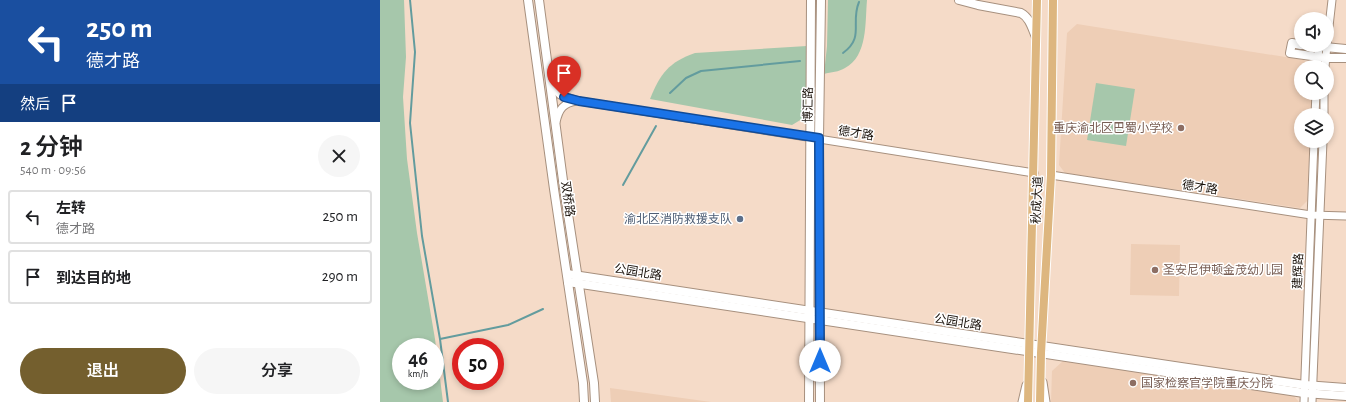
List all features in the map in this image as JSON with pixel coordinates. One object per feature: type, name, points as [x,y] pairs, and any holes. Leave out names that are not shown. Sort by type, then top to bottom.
[{"type":"main road","name":"双桥路","points":[[528,0],[583,383],[584,402]]},
{"type":"main road","name":"双桥路","points":[[539,0],[564,188],[594,383],[595,402]]},
{"type":"main road","name":"博汇路","points":[[810,0],[820,316],[820,402]]},
{"type":"main road","name":"博汇路","points":[[809,402],[809,315],[821,0]]},
{"type":"main road","points":[[959,0],[1021,13],[1029,20],[1036,37]]},
{"type":"main road","name":"秋成大道","points":[[1028,402],[1037,0]]},
{"type":"main road","name":"秋成大道","points":[[1040,402],[1051,176],[1054,0]]},
{"type":"main road","points":[[1294,43],[1292,43],[1290,53],[1319,60]]},
{"type":"main road","points":[[1334,47],[1346,49]]},
{"type":"main road","points":[[1331,60],[1346,58]]},
{"type":"main road","name":"公园北路","points":[[567,274],[628,287],[1304,389],[1313,394],[1346,396]]},
{"type":"main road","name":"公园北路","points":[[568,282],[628,287]]},
{"type":"main road","name":"公园北路","points":[[1313,394],[1346,388]]},
{"type":"main road","points":[[1320,402],[1333,395]]},
{"type":"street","points":[[1330,12],[1332,0]]},
{"type":"street","name":"德才路","points":[[551,85],[560,95],[579,101],[1034,173]]},
{"type":"street","name":"德才路","points":[[556,122],[562,106],[570,102],[579,101]]},
{"type":"street","name":"建辉路","points":[[1304,402],[1314,148]]},
{"type":"street","name":"建辉路","points":[[1313,394],[1323,148]]},
{"type":"street","name":"德才路","points":[[1051,176],[1312,215],[1346,216]]},
{"type":"street","points":[[1041,365],[1046,402]]},
{"type":"street","points":[[1022,402],[1029,373]]},
{"type":"shaded area","name":"重庆渝北区巴蜀小学校","points":[[1077,24],[1304,60],[1294,60],[1294,100],[1311,100],[1311,108],[1294,108],[1294,148],[1310,148],[1307,201],[1300,208],[1065,173],[1059,165],[1067,33]]},
{"type":"shaded area","name":"圣安尼伊顿金茂幼儿园","points":[[1131,244],[1180,245],[1179,296],[1130,295]]},
{"type":"shaded area","name":"国家检察官学院重庆分院","points":[[1063,361],[1293,395],[1299,402],[1051,402],[1052,371]]},
{"type":"shaded area","points":[[610,388],[711,402],[611,402]]},
{"type":"green space","points":[[380,0],[404,0],[406,57],[403,97],[407,159],[417,233],[435,338],[392,338],[392,390],[441,390],[443,402],[380,402]]},
{"type":"green space","points":[[828,0],[867,0],[864,38],[858,55],[852,63],[843,69],[824,74],[827,46]]},
{"type":"green space","points":[[807,46],[807,116],[792,125],[650,99],[666,70],[678,60],[695,53]]},
{"type":"green space","points":[[1096,83],[1135,89],[1126,146],[1087,140]]},
{"type":"waterway","points":[[410,0],[415,52],[410,123],[422,236],[440,339],[448,402]]},
{"type":"waterway","points":[[843,53],[854,41],[859,2]]},
{"type":"waterway","points":[[670,93],[686,78],[701,71],[800,61]]},
{"type":"waterway","points":[[623,185],[656,126]]},
{"type":"waterway","points":[[444,338],[508,325],[543,309]]},
{"type":"place","name":"重庆渝北区巴蜀小学校","points":[[1181,128]]},
{"type":"place","name":"渝北区消防救援支队","points":[[740,219]]},
{"type":"place","name":"圣安尼伊顿金茂幼儿园","points":[[1155,270]]},
{"type":"place","name":"国家检察官学院重庆分院","points":[[1133,383]]},
{"type":"route","points":[[564,97],[579,101],[819,138],[820,361]]}]
